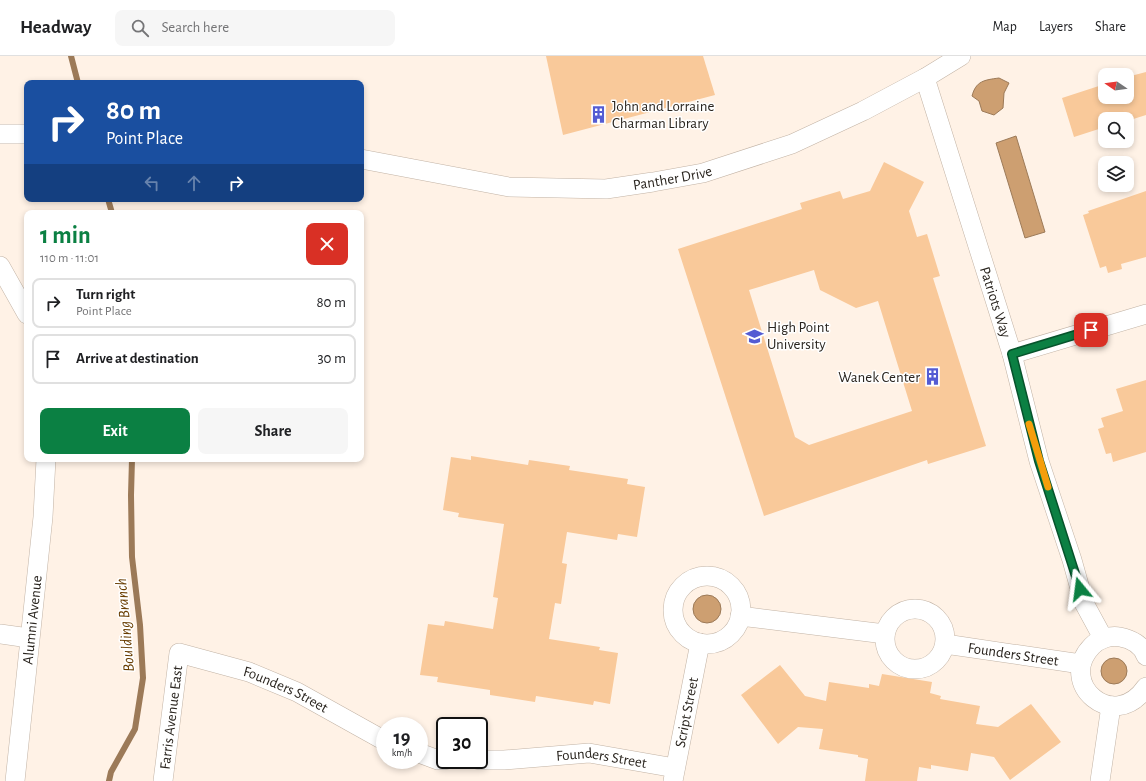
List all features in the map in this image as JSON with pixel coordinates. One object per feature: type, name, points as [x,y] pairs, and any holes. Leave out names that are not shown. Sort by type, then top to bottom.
[{"type":"street","name":"Panther Drive","points":[[364,160],[509,187],[606,190],[704,173],[792,144],[856,114],[925,78],[960,56]]},
{"type":"street","name":"Patriots Way","points":[[925,78],[1012,354],[1039,461],[1072,560],[1084,603],[1103,638]]},
{"type":"street","points":[[0,134],[24,134]]},
{"type":"street","points":[[0,266],[24,309]]},
{"type":"street","points":[[1012,354],[1146,314]]},
{"type":"street","name":"Alumni Avenue","points":[[15,781],[43,517],[46,462]]},
{"type":"street","points":[[703,576],[720,578],[730,585],[737,594],[741,605],[740,616],[737,626],[730,635],[721,641],[711,644],[700,643],[690,640],[681,633],[675,623],[672,613],[673,602],[678,591],[686,582],[703,576]]},
{"type":"street","points":[[910,608],[921,608],[930,612],[941,623],[945,633],[945,644],[939,658],[931,665],[921,669],[910,669],[901,666],[889,655],[885,645],[885,634],[888,624],[900,612],[910,608]]},
{"type":"street","points":[[740,616],[885,634]]},
{"type":"street","points":[[0,634],[30,638]]},
{"type":"street","points":[[1146,656],[1137,644],[1127,638],[1115,636],[1103,638],[1093,644],[1086,653],[1081,664],[1081,676],[1084,687],[1091,696],[1100,703],[1111,706],[1132,702],[1146,687]]},
{"type":"street","name":"Script Street","points":[[674,775],[700,643]]},
{"type":"street","name":"Founders Street","points":[[945,644],[1081,664]]},
{"type":"street","name":"Founders Street","points":[[179,653],[256,674],[296,692],[376,736]]},
{"type":"street","name":"Farris Avenue East","points":[[163,781],[179,653]]},
{"type":"street","points":[[1100,781],[1111,706]]},
{"type":"street","name":"Founders Street","points":[[488,760],[589,753],[674,775]]},
{"type":"shaded area","points":[[999,78],[1009,83],[1004,93],[1003,108],[994,115],[982,111],[979,101],[972,96],[976,87],[981,82]]},
{"type":"shaded area","points":[[1016,136],[1045,232],[1025,238],[996,143]]},
{"type":"shaded area","points":[[707,595],[717,599],[721,609],[717,619],[707,623],[697,619],[693,609],[697,599]]},
{"type":"shaded area","points":[[1114,658],[1123,662],[1127,671],[1123,680],[1114,684],[1105,680],[1101,671],[1105,662]]},
{"type":"building","name":"John and Lorraine Charman Library","points":[[546,56],[703,56],[715,95],[563,135]]},
{"type":"building","points":[[1146,72],[1146,115],[1134,119],[1134,112],[1098,112],[1098,129],[1074,137],[1062,98],[1098,86],[1098,104],[1134,104],[1134,75]]},
{"type":"building","name":"Wanek Center","points":[[884,162],[924,182],[909,211],[917,237],[927,234],[940,276],[933,278],[986,446],[928,464],[927,460],[764,516],[678,249],[802,209],[800,203],[840,191],[843,199],[870,191]],"holes":[[[814,270],[820,290],[856,308],[878,301],[912,411],[809,445],[795,437],[749,290]]]},
{"type":"building","points":[[1146,191],[1146,257],[1121,264],[1122,269],[1108,273],[1106,266],[1100,268],[1083,215],[1089,213],[1088,211]]},
{"type":"building","points":[[1146,380],[1146,452],[1113,462],[1111,453],[1106,454],[1098,429],[1104,427],[1101,418],[1123,411],[1116,389]]},
{"type":"building","points":[[471,456],[528,465],[529,460],[570,466],[569,470],[628,479],[627,484],[645,487],[637,537],[618,534],[617,540],[567,532],[562,563],[567,564],[561,604],[555,603],[549,639],[600,647],[599,650],[618,653],[610,704],[594,701],[593,705],[536,696],[535,702],[490,695],[490,690],[437,682],[438,677],[420,675],[428,624],[444,626],[445,621],[493,629],[498,598],[493,597],[504,524],[458,517],[459,513],[443,510],[451,457],[471,460]]},
{"type":"building","points":[[780,665],[805,696],[826,701],[829,682],[869,688],[869,684],[879,686],[882,674],[932,682],[930,693],[941,696],[940,699],[980,706],[976,724],[998,727],[1031,704],[1061,742],[1010,780],[994,757],[971,753],[968,771],[931,765],[931,769],[919,767],[917,781],[865,781],[868,759],[858,757],[858,755],[819,749],[823,729],[798,727],[778,744],[741,695]]},
{"type":"waterway","name":"Boulding Branch","points":[[71,56],[77,80]]},
{"type":"waterway","name":"Boulding Branch","points":[[109,202],[111,210]]},
{"type":"waterway","name":"Boulding Branch","points":[[109,781],[111,772],[135,729],[143,678],[140,625],[132,557],[132,462]]},
{"type":"slow traffic","points":[[1029,424],[1048,487]]},
{"type":"place","name":"John and Lorraine Charman Library","points":[[599,115]]},
{"type":"place","name":"High Point University","points":[[754,336]]},
{"type":"place","name":"Wanek Center","points":[[933,377]]},
{"type":"route","points":[[1080,589],[1072,560],[1039,461],[1012,354],[1091,330]]}]
